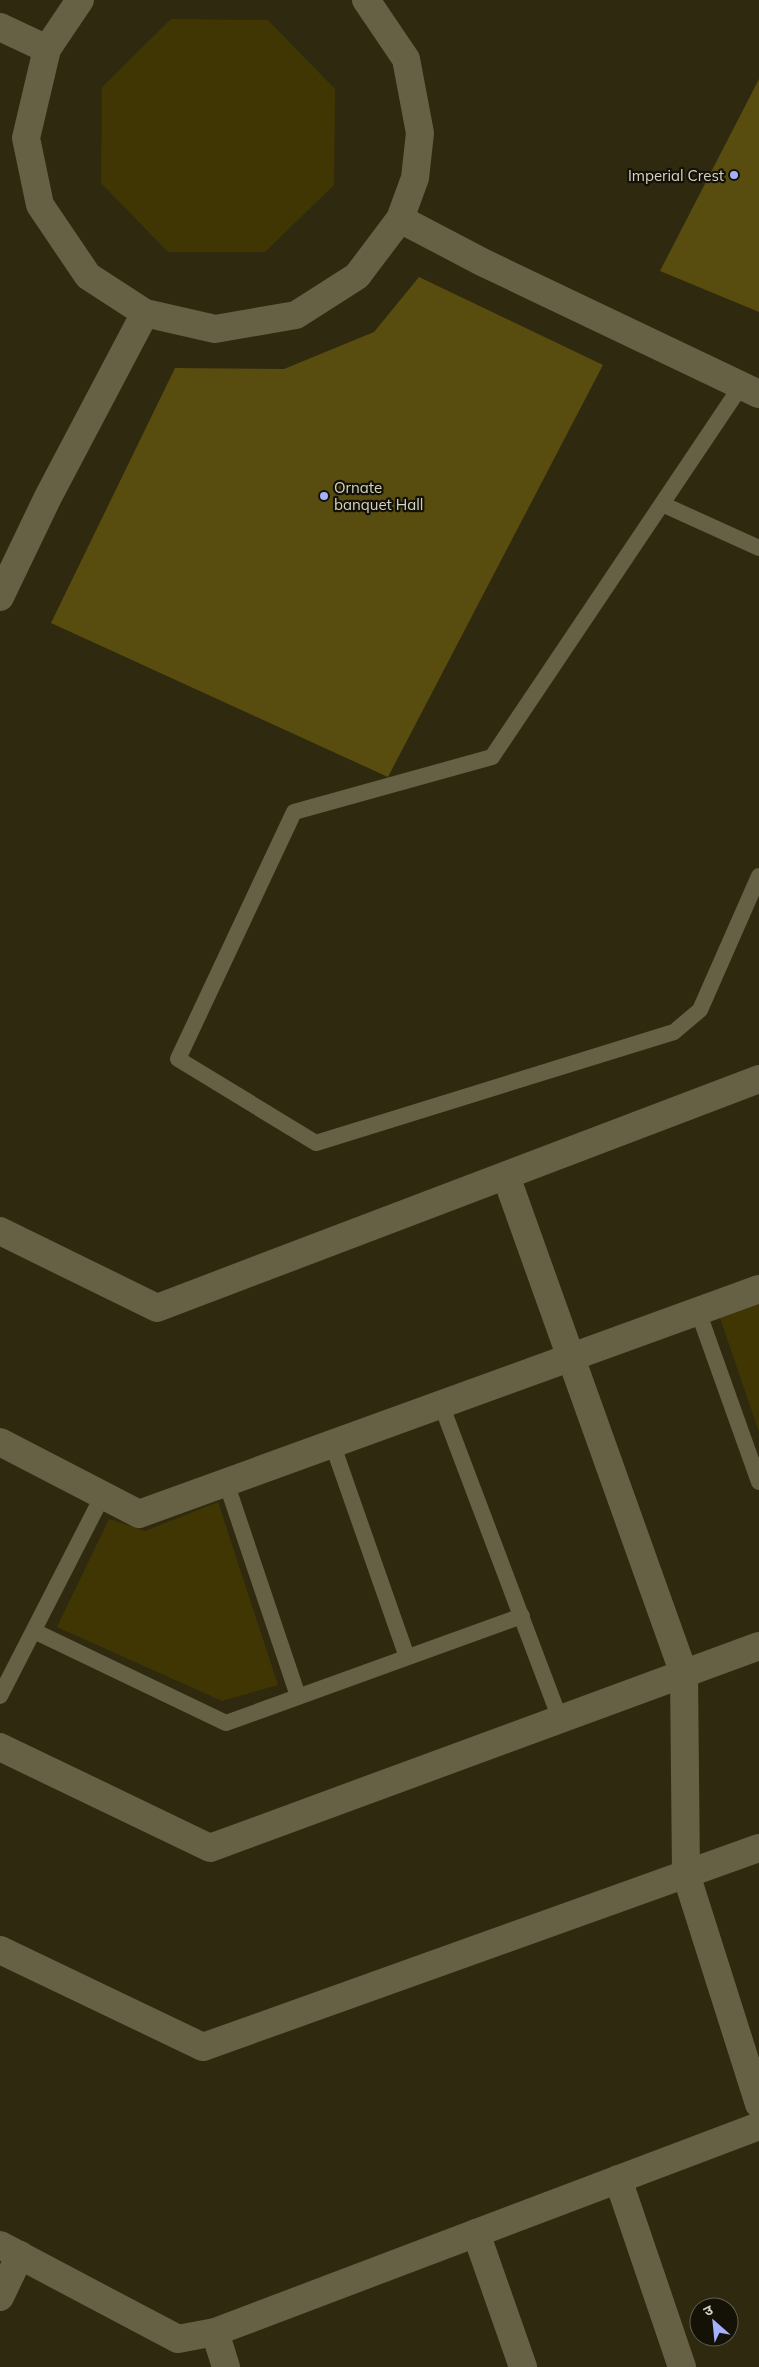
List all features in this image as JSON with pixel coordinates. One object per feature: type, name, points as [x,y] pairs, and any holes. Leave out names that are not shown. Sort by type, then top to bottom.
[{"type":"street","points":[[80,0],[47,49],[26,138],[40,205],[88,276],[145,313],[215,329],[296,315],[357,276],[400,219],[415,178],[420,133],[406,59],[366,0]]},
{"type":"street","points":[[0,27],[47,49]]},
{"type":"street","points":[[400,219],[482,262],[750,390]]},
{"type":"street","points":[[0,597],[48,497],[145,313]]},
{"type":"street","points":[[0,1231],[157,1308],[759,1079]]},
{"type":"street","points":[[506,1176],[684,1674],[686,1874],[752,2056],[759,2104]]},
{"type":"street","points":[[0,1442],[139,1514],[759,1289]]},
{"type":"street","points":[[0,1747],[210,1848],[759,1646]]},
{"type":"street","points":[[0,1950],[203,2047],[759,1848]]},
{"type":"street","points":[[0,2297],[10,2250],[178,2338],[215,2332],[759,2126]]},
{"type":"street","points":[[618,2179],[682,2367]]},
{"type":"street","points":[[476,2233],[523,2367]]},
{"type":"street","points":[[215,2332],[226,2367]]},
{"type":"lane","points":[[750,390],[662,504],[492,757],[294,812],[178,1059],[316,1143],[674,1032],[700,1010],[759,876]]},
{"type":"lane","points":[[662,504],[759,548]]},
{"type":"lane","points":[[698,1311],[759,1482]]},
{"type":"lane","points":[[441,1404],[560,1719]]},
{"type":"lane","points":[[332,1443],[407,1657]]},
{"type":"lane","points":[[226,1482],[298,1696]]},
{"type":"lane","points":[[0,1696],[103,1495]]},
{"type":"lane","points":[[34,1631],[226,1722],[522,1616]]},
{"type":"shaded area","points":[[171,19],[268,20],[335,89],[334,185],[265,252],[168,252],[101,183],[102,87]]},
{"type":"shaded area","points":[[759,1304],[759,1432],[720,1318]]},
{"type":"shaded area","points":[[218,1502],[278,1685],[222,1701],[57,1627],[109,1519],[145,1531]]},
{"type":"building","name":"Imperial Crest","points":[[759,79],[759,312],[660,271]]},
{"type":"building","name":"Ornate banquet Hall","points":[[419,277],[603,365],[388,777],[51,623],[175,368],[284,369],[374,332]]},
{"type":"place","name":"Imperial Crest","points":[[734,175]]},
{"type":"place","name":"Ornate banquet Hall","points":[[324,496]]}]
